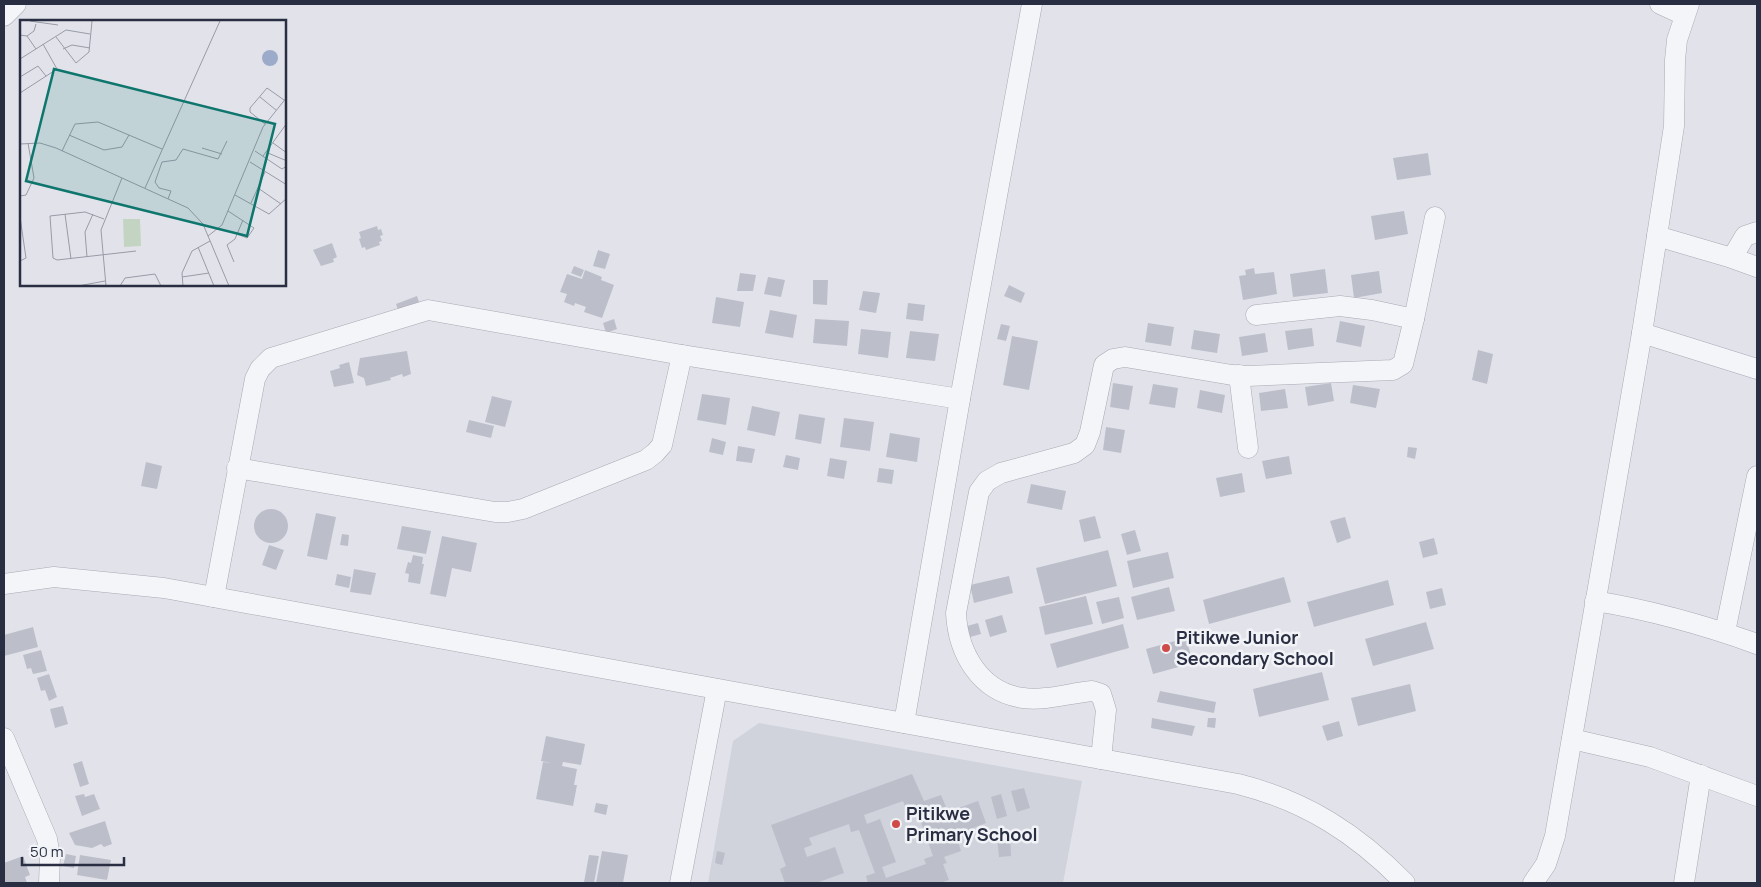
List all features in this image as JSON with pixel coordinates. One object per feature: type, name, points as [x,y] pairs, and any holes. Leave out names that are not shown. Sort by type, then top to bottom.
[{"type":"street","points":[[4,16],[16,4]]},
{"type":"street","points":[[904,723],[960,399],[1032,4]]},
{"type":"street","points":[[1532,883],[1546,864],[1552,851],[1642,333],[1661,200],[1674,126],[1677,40],[1687,9],[1660,4]]},
{"type":"street","points":[[1101,759],[1106,710],[1101,694],[1092,691],[1024,698],[1001,692],[981,678],[972,666],[962,646],[958,633],[956,613],[979,492],[987,481],[1001,473],[1074,453],[1082,449],[1090,432],[1104,365],[1113,359],[1125,357],[1239,375],[1398,369],[1403,364],[1414,319],[1435,217]]},
{"type":"street","points":[[1732,258],[1745,236],[1757,232]]},
{"type":"street","points":[[1657,236],[1732,258],[1757,268]]},
{"type":"street","points":[[1256,315],[1340,306],[1372,310],[1414,319]]},
{"type":"street","points":[[214,597],[237,468],[255,379],[260,369],[271,358],[428,310],[682,355],[960,399]]},
{"type":"street","points":[[1642,333],[1757,369]]},
{"type":"street","points":[[237,468],[495,512],[522,509],[646,460],[655,453],[662,445],[682,355]]},
{"type":"street","points":[[1239,375],[1248,448]]},
{"type":"street","points":[[1724,632],[1754,511],[1757,476]]},
{"type":"street","points":[[4,584],[35,578],[54,577],[164,588],[1238,784],[1262,790],[1293,802],[1324,818],[1352,836],[1382,860],[1405,883]]},
{"type":"street","points":[[1595,601],[1648,611],[1724,632],[1757,644]]},
{"type":"street","points":[[680,883],[717,689]]},
{"type":"street","points":[[4,738],[47,839],[50,857],[49,883]]},
{"type":"street","points":[[1572,739],[1650,757],[1757,796]]},
{"type":"street","points":[[1684,883],[1701,775]]},
{"type":"shaded area","name":"Pitikwe Primary School","points":[[759,723],[1082,781],[1063,883],[708,883],[733,741]]},
{"type":"building","points":[[1428,153],[1431,175],[1397,180],[1393,158]]},
{"type":"building","points":[[1404,211],[1408,234],[1375,240],[1371,216]]},
{"type":"building","points":[[377,226],[378,230],[381,229],[383,235],[380,236],[382,241],[379,242],[380,245],[366,250],[365,247],[362,248],[359,232]]},
{"type":"building","points":[[332,243],[337,257],[333,259],[334,262],[321,266],[313,250]]},
{"type":"building","points":[[598,250],[610,254],[605,269],[593,266]]},
{"type":"building","points":[[574,266],[584,270],[581,277],[571,273]]},
{"type":"building","points":[[1254,268],[1255,274],[1274,272],[1277,294],[1243,300],[1239,276],[1246,275],[1245,270]]},
{"type":"building","points":[[1325,269],[1328,293],[1293,297],[1290,274]]},
{"type":"building","points":[[585,270],[602,277],[601,280],[614,285],[602,318],[584,312],[586,307],[575,303],[574,306],[564,302],[567,294],[560,292],[567,274],[582,279]]},
{"type":"building","points":[[1379,271],[1382,293],[1354,298],[1351,275]]},
{"type":"building","points":[[740,273],[756,275],[753,291],[737,291]]},
{"type":"building","points":[[768,277],[785,280],[781,297],[764,294]]},
{"type":"building","points":[[813,280],[828,280],[827,305],[813,304]]},
{"type":"building","points":[[1009,285],[1025,293],[1021,303],[1004,296]]},
{"type":"building","points":[[863,291],[880,293],[876,313],[859,310]]},
{"type":"building","points":[[417,296],[419,302],[398,310],[396,304]]},
{"type":"building","points":[[716,297],[744,302],[740,327],[712,323]]},
{"type":"building","points":[[908,303],[925,305],[923,321],[906,319]]},
{"type":"building","points":[[770,310],[797,315],[793,338],[765,333]]},
{"type":"building","points":[[614,319],[617,329],[606,333],[603,323]]},
{"type":"building","points":[[815,319],[849,321],[847,346],[813,343]]},
{"type":"building","points":[[1340,321],[1365,326],[1361,347],[1336,342]]},
{"type":"building","points":[[1148,323],[1174,327],[1171,346],[1145,342]]},
{"type":"building","points":[[1001,324],[1010,326],[1006,341],[997,339]]},
{"type":"building","points":[[1312,328],[1314,346],[1288,350],[1285,331]]},
{"type":"building","points":[[861,329],[891,332],[888,358],[858,354]]},
{"type":"building","points":[[1194,330],[1220,334],[1217,353],[1191,349]]},
{"type":"building","points":[[910,331],[939,334],[935,361],[906,358]]},
{"type":"building","points":[[1265,333],[1268,352],[1242,356],[1239,337]]},
{"type":"building","points":[[1012,336],[1038,341],[1029,390],[1003,385]]},
{"type":"building","points":[[1478,350],[1493,354],[1487,384],[1472,380]]},
{"type":"building","points":[[407,351],[411,374],[403,377],[402,374],[390,378],[391,380],[366,386],[364,378],[357,375],[360,358]]},
{"type":"building","points":[[349,362],[354,383],[334,387],[330,371],[340,368],[339,365]]},
{"type":"building","points":[[1113,383],[1133,386],[1129,410],[1110,407]]},
{"type":"building","points":[[1331,383],[1334,401],[1308,406],[1305,387]]},
{"type":"building","points":[[1153,384],[1178,388],[1175,408],[1149,404]]},
{"type":"building","points":[[1353,385],[1380,389],[1376,408],[1350,403]]},
{"type":"building","points":[[1285,389],[1288,408],[1261,411],[1259,393]]},
{"type":"building","points":[[1200,390],[1225,395],[1222,413],[1197,408]]},
{"type":"building","points":[[702,394],[730,398],[726,425],[697,420]]},
{"type":"building","points":[[492,396],[512,401],[505,427],[485,422]]},
{"type":"building","points":[[752,406],[780,412],[775,436],[747,430]]},
{"type":"building","points":[[799,414],[825,418],[821,444],[795,439]]},
{"type":"building","points":[[844,418],[874,422],[870,451],[840,447]]},
{"type":"building","points":[[469,420],[494,426],[491,438],[466,432]]},
{"type":"building","points":[[1106,427],[1125,430],[1121,453],[1103,450]]},
{"type":"building","points":[[890,433],[920,438],[917,462],[886,457]]},
{"type":"building","points":[[712,438],[726,442],[723,455],[709,452]]},
{"type":"building","points":[[738,446],[755,449],[752,463],[736,461]]},
{"type":"building","points":[[1408,447],[1417,448],[1415,459],[1407,457]]},
{"type":"building","points":[[786,455],[800,458],[798,470],[783,467]]},
{"type":"building","points":[[1289,456],[1292,474],[1266,479],[1262,461]]},
{"type":"building","points":[[830,458],[847,461],[844,479],[827,476]]},
{"type":"building","points":[[146,462],[162,466],[157,489],[141,486]]},
{"type":"building","points":[[879,468],[894,470],[892,484],[877,482]]},
{"type":"building","points":[[1242,473],[1245,492],[1220,497],[1216,478]]},
{"type":"building","points":[[1031,484],[1066,491],[1062,510],[1027,503]]},
{"type":"building","points":[[271,509],[278,510],[283,514],[287,519],[287,533],[283,538],[278,542],[271,543],[264,542],[259,538],[255,533],[254,526],[255,519],[259,514],[264,510]]},
{"type":"building","points":[[316,513],[336,517],[327,560],[307,556]]},
{"type":"building","points":[[1095,516],[1101,538],[1084,542],[1079,520]]},
{"type":"building","points":[[1345,517],[1351,538],[1337,543],[1330,521]]},
{"type":"building","points":[[402,526],[431,531],[426,554],[397,549]]},
{"type":"building","points":[[1135,530],[1141,551],[1127,555],[1121,534]]},
{"type":"building","points":[[342,534],[349,535],[348,546],[340,545]]},
{"type":"building","points":[[442,536],[477,543],[471,572],[452,568],[446,597],[430,594]]},
{"type":"building","points":[[1434,538],[1438,554],[1423,558],[1419,542]]},
{"type":"building","points":[[269,545],[284,550],[276,570],[262,565]]},
{"type":"building","points":[[1108,550],[1117,586],[1045,604],[1036,568]]},
{"type":"building","points":[[1168,552],[1174,578],[1133,588],[1127,561]]},
{"type":"building","points":[[413,555],[423,557],[422,564],[424,564],[420,584],[408,582],[409,574],[405,573],[408,562],[411,563]]},
{"type":"building","points":[[354,569],[376,573],[371,595],[350,592]]},
{"type":"building","points":[[337,574],[351,577],[349,588],[335,585]]},
{"type":"building","points":[[1009,576],[1013,593],[974,603],[970,585]]},
{"type":"building","points":[[1284,577],[1291,602],[1209,624],[1203,600]]},
{"type":"building","points":[[1388,580],[1394,605],[1314,627],[1307,602]]},
{"type":"building","points":[[1169,587],[1175,611],[1137,620],[1131,597]]},
{"type":"building","points":[[1442,588],[1446,605],[1430,609],[1426,592]]},
{"type":"building","points":[[1086,596],[1093,624],[1045,635],[1039,607]]},
{"type":"building","points":[[1119,597],[1124,618],[1102,624],[1096,602]]},
{"type":"building","points":[[1002,615],[1007,632],[990,637],[985,620]]},
{"type":"building","points":[[1426,622],[1434,649],[1373,666],[1365,639]]},
{"type":"building","points":[[978,623],[981,634],[970,637],[967,626]]},
{"type":"building","points":[[1123,624],[1129,648],[1057,668],[1050,644]]},
{"type":"building","points":[[33,627],[38,647],[4,656],[4,635]]},
{"type":"building","points":[[1186,638],[1193,663],[1153,674],[1146,649]]},
{"type":"building","points":[[41,650],[47,671],[33,674],[31,668],[27,669],[23,655]]},
{"type":"building","points":[[1322,672],[1329,700],[1259,717],[1253,689]]},
{"type":"building","points":[[49,674],[57,697],[49,701],[45,690],[41,691],[37,678]]},
{"type":"building","points":[[1410,684],[1416,711],[1358,726],[1351,698]]},
{"type":"building","points":[[1160,691],[1216,702],[1214,713],[1157,702]]},
{"type":"building","points":[[63,706],[68,724],[55,728],[50,709]]},
{"type":"building","points":[[1152,718],[1195,726],[1192,736],[1151,728]]},
{"type":"building","points":[[1208,718],[1216,718],[1215,728],[1207,727]]},
{"type":"building","points":[[1339,721],[1343,736],[1327,741],[1322,726]]},
{"type":"building","points":[[546,736],[585,744],[581,765],[563,762],[562,766],[577,769],[574,785],[577,785],[573,806],[536,799],[543,762],[552,763],[541,761]]},
{"type":"building","points":[[82,761],[89,784],[80,787],[73,764]]},
{"type":"building","points":[[912,774],[924,801],[941,795],[948,812],[978,801],[986,823],[956,835],[961,851],[944,857],[947,863],[943,864],[949,880],[940,883],[868,883],[866,876],[875,873],[859,830],[851,832],[849,824],[809,838],[812,845],[804,848],[807,857],[835,847],[844,873],[816,883],[785,883],[780,869],[786,866],[771,825]],"holes":[[[903,801],[907,811],[916,808],[933,856],[924,859],[926,864],[886,878],[882,867],[896,862],[880,819],[867,824],[864,815]]]},
{"type":"building","points":[[1024,788],[1030,808],[1017,812],[1011,791]]},
{"type":"building","points":[[84,794],[85,797],[94,794],[100,809],[82,816],[75,796]]},
{"type":"building","points":[[1001,794],[1007,816],[997,819],[991,797]]},
{"type":"building","points":[[596,803],[608,805],[606,815],[594,812]]},
{"type":"building","points":[[105,821],[112,844],[104,847],[101,844],[92,848],[75,845],[69,833]]},
{"type":"building","points":[[1010,835],[1011,856],[999,857],[997,836]]},
{"type":"building","points":[[602,851],[628,855],[623,883],[596,883]]},
{"type":"building","points":[[717,851],[725,853],[722,865],[715,863]]},
{"type":"building","points":[[66,854],[76,856],[74,868],[63,866]]},
{"type":"building","points":[[80,855],[111,860],[107,880],[77,875]]},
{"type":"building","points":[[589,855],[599,856],[594,883],[584,882]]},
{"type":"building","points":[[23,856],[30,875],[25,877],[27,883],[4,883],[4,863]]},
{"type":"place","name":"Pitikwe Junior Secondary School","points":[[1166,648]]},
{"type":"place","name":"Pitikwe Primary School","points":[[896,824]]}]
